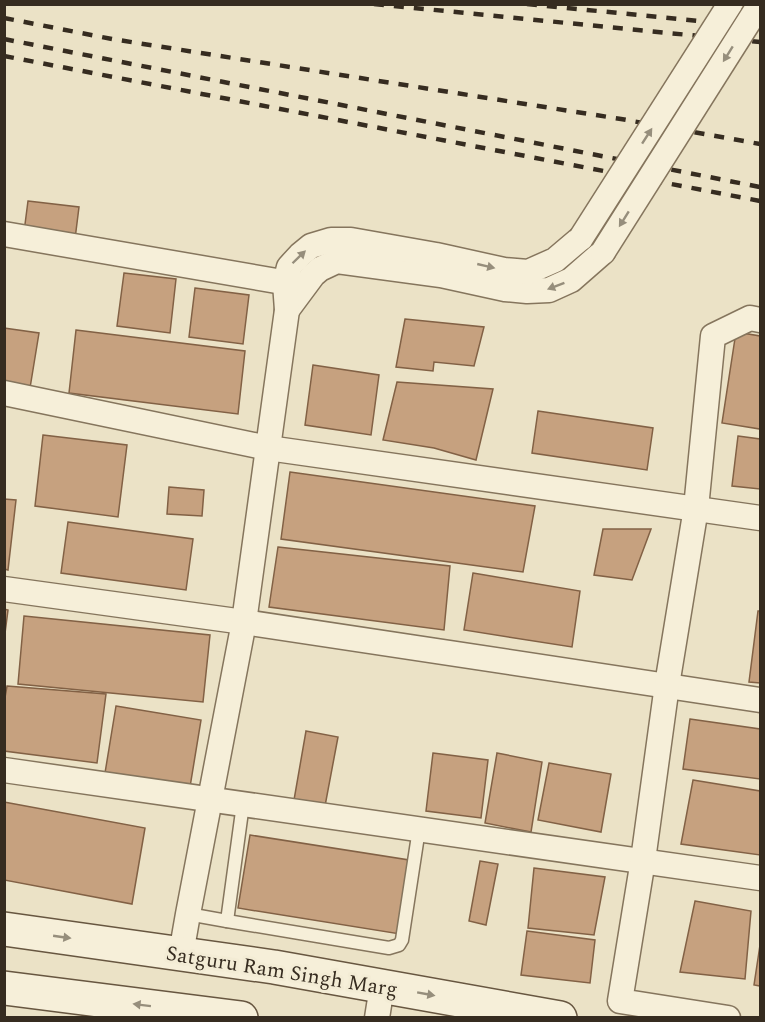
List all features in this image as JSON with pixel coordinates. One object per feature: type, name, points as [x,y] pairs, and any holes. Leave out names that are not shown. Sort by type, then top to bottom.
[{"type":"main road","name":"Satguru Ram Singh Marg","points":[[4,929],[274,967],[380,1002],[560,1017]]},
{"type":"main road","points":[[4,987],[242,1017]]},
{"type":"street","points":[[181,954],[244,622],[287,310],[295,284],[289,267],[311,246],[331,240],[351,240],[504,270],[528,272],[555,260],[581,238],[730,4]]},
{"type":"street","points":[[4,234],[295,284],[337,261],[441,275],[505,289],[549,290],[571,280],[603,252],[760,4]]},
{"type":"street","points":[[728,1017],[619,1009],[696,508],[713,336],[750,318],[760,320]]},
{"type":"street","points":[[4,393],[268,448],[760,518]]},
{"type":"street","points":[[4,589],[244,622],[760,700]]},
{"type":"street","points":[[4,770],[760,878]]},
{"type":"lane","points":[[227,921],[243,804]]},
{"type":"lane","points":[[188,914],[389,948],[399,945],[402,940],[420,829]]},
{"type":"building","points":[[28,201],[79,207],[75,239],[24,232]]},
{"type":"building","points":[[124,273],[176,279],[170,333],[117,326]]},
{"type":"building","points":[[195,288],[249,295],[243,344],[189,337]]},
{"type":"building","points":[[405,319],[484,327],[474,366],[434,362],[433,371],[396,367]]},
{"type":"building","points":[[4,328],[39,333],[30,388],[4,384]]},
{"type":"building","points":[[76,330],[245,351],[238,414],[69,393]]},
{"type":"building","points":[[736,332],[760,336],[760,429],[722,423]]},
{"type":"building","points":[[313,365],[379,375],[371,435],[305,425]]},
{"type":"building","points":[[397,382],[493,389],[476,460],[434,448],[383,440]]},
{"type":"building","points":[[538,411],[653,428],[647,470],[532,453]]},
{"type":"building","points":[[43,435],[127,445],[118,517],[35,506]]},
{"type":"building","points":[[738,436],[760,439],[760,489],[732,486]]},
{"type":"building","points":[[290,472],[535,506],[523,572],[281,539]]},
{"type":"building","points":[[169,487],[204,490],[202,516],[167,514]]},
{"type":"building","points":[[4,499],[16,500],[8,570],[4,569]]},
{"type":"building","points":[[68,522],[193,539],[186,590],[61,573]]},
{"type":"building","points":[[603,529],[651,529],[632,580],[594,575]]},
{"type":"building","points":[[278,547],[450,566],[444,630],[269,607]]},
{"type":"building","points":[[473,573],[580,591],[572,647],[464,630]]},
{"type":"building","points":[[4,609],[8,610],[4,641]]},
{"type":"building","points":[[758,611],[760,611],[760,683],[749,682]]},
{"type":"building","points":[[24,616],[210,635],[203,702],[18,684]]},
{"type":"building","points":[[7,686],[106,694],[97,763],[4,751],[4,703]]},
{"type":"building","points":[[116,706],[201,720],[190,787],[105,773]]},
{"type":"building","points":[[690,719],[760,729],[760,779],[683,769]]},
{"type":"building","points":[[306,731],[338,737],[325,806],[294,800]]},
{"type":"building","points":[[433,753],[488,760],[481,818],[426,811]]},
{"type":"building","points":[[497,753],[542,762],[531,832],[485,823]]},
{"type":"building","points":[[549,763],[611,774],[601,832],[538,820]]},
{"type":"building","points":[[693,780],[760,791],[760,855],[681,844]]},
{"type":"building","points":[[4,802],[145,828],[132,904],[4,880]]},
{"type":"building","points":[[250,835],[409,860],[400,934],[238,908]]},
{"type":"building","points":[[480,861],[498,864],[486,925],[469,921]]},
{"type":"building","points":[[534,868],[605,877],[594,935],[528,928]]},
{"type":"building","points":[[695,901],[751,911],[745,979],[680,972]]},
{"type":"building","points":[[527,931],[595,940],[590,983],[521,975]]},
{"type":"building","points":[[760,945],[760,986],[754,985]]},
{"type":"railway","points":[[374,4],[760,42]]},
{"type":"railway","points":[[527,4],[760,27]]},
{"type":"railway","points":[[4,18],[112,39],[621,119],[760,144]]},
{"type":"railway","points":[[4,39],[760,187]]},
{"type":"railway","points":[[4,56],[760,201]]}]
